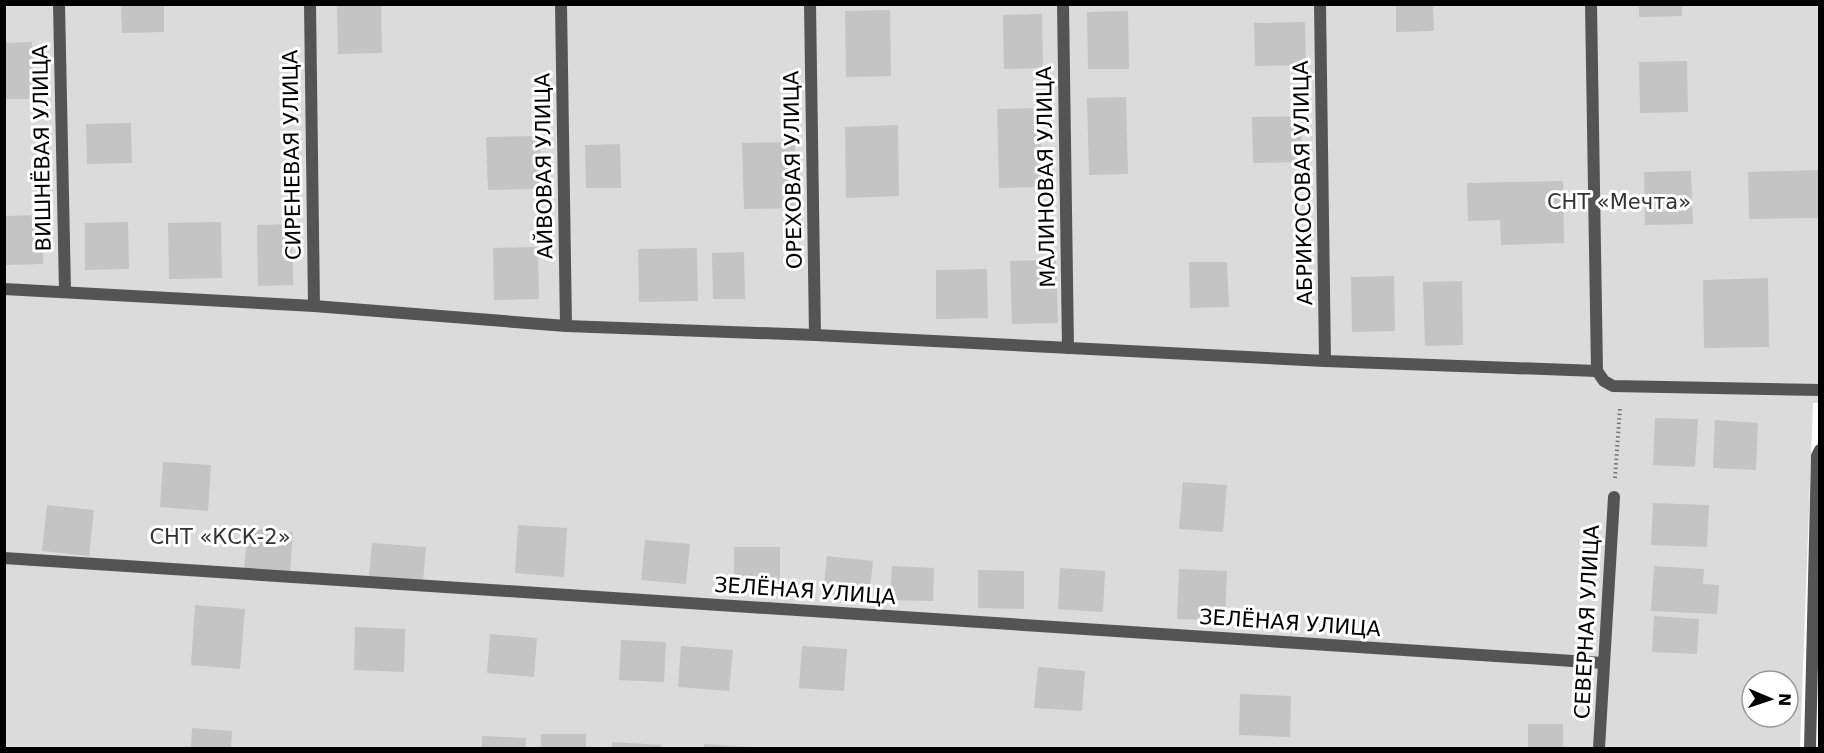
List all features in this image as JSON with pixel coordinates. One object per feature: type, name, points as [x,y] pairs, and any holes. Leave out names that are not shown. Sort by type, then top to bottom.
[{"type":"street","name":"ВИШНЁВАЯ УЛИЦА","points":[[59,4],[65,291]]},
{"type":"street","name":"СИРЕНЕВАЯ УЛИЦА","points":[[310,4],[314,306]]},
{"type":"street","name":"АЙВОВАЯ УЛИЦА","points":[[561,4],[566,326]]},
{"type":"street","name":"ОРЕХОВАЯ УЛИЦА","points":[[810,4],[815,335]]},
{"type":"street","name":"МАЛИНОВАЯ УЛИЦА","points":[[1063,4],[1068,348]]},
{"type":"street","name":"АБРИКОСОВАЯ УЛИЦА","points":[[1320,4],[1326,361]]},
{"type":"street","points":[[1591,4],[1597,371],[1604,381],[1613,386],[1820,390]]},
{"type":"street","points":[[4,289],[314,306],[566,326],[815,335],[1326,361],[1597,371]]},
{"type":"street","points":[[1810,748],[1817,456],[1820,450]]},
{"type":"street","name":"СЕВЕРНАЯ УЛИЦА","points":[[1599,748],[1614,497]]},
{"type":"street","name":"ЗЕЛЁНАЯ УЛИЦА","points":[[4,558],[1603,663]]},
{"type":"path","points":[[1614,497],[1622,386]]},
{"type":"green space","points":[[4,5],[1819,5],[1820,403],[1813,403],[1800,748],[5,748]]},
{"type":"building","points":[[121,4],[164,4],[164,32],[122,33]]},
{"type":"building","points":[[337,4],[381,4],[382,53],[338,54]]},
{"type":"building","points":[[1396,4],[1433,4],[1434,31],[1396,32]]},
{"type":"building","points":[[1639,4],[1682,4],[1682,16],[1639,17]]},
{"type":"building","points":[[890,10],[891,76],[846,77],[845,11]]},
{"type":"building","points":[[1128,11],[1129,69],[1088,69],[1087,12]]},
{"type":"building","points":[[1042,14],[1043,68],[1004,69],[1003,15]]},
{"type":"building","points":[[1305,22],[1306,65],[1255,66],[1254,23]]},
{"type":"building","points":[[32,42],[33,99],[4,99],[4,43]]},
{"type":"building","points":[[1687,61],[1688,112],[1640,113],[1639,62]]},
{"type":"building","points":[[1126,97],[1128,174],[1089,175],[1087,98]]},
{"type":"building","points":[[1040,108],[1042,187],[999,188],[997,109]]},
{"type":"building","points":[[1301,116],[1302,162],[1253,163],[1252,117]]},
{"type":"building","points":[[131,123],[132,163],[87,164],[86,124]]},
{"type":"building","points":[[898,125],[899,196],[846,198],[845,127]]},
{"type":"building","points":[[540,136],[541,189],[488,190],[486,137]]},
{"type":"building","points":[[795,142],[796,208],[744,209],[742,143]]},
{"type":"building","points":[[620,144],[621,188],[586,188],[585,145]]},
{"type":"building","points":[[1820,170],[1820,218],[1749,219],[1748,172]]},
{"type":"building","points":[[1691,171],[1693,224],[1645,225],[1644,172]]},
{"type":"building","points":[[1563,181],[1564,243],[1501,245],[1500,220],[1468,221],[1467,183]]},
{"type":"building","points":[[43,215],[43,264],[4,265],[4,216]]},
{"type":"building","points":[[128,222],[129,269],[85,270],[85,223]]},
{"type":"building","points":[[221,222],[222,278],[169,279],[168,223]]},
{"type":"building","points":[[292,224],[293,285],[258,286],[257,225]]},
{"type":"building","points":[[538,247],[539,299],[494,300],[493,248]]},
{"type":"building","points":[[697,248],[698,301],[639,302],[638,249]]},
{"type":"building","points":[[744,252],[745,299],[713,299],[712,253]]},
{"type":"building","points":[[1056,260],[1058,323],[1012,324],[1010,261]]},
{"type":"building","points":[[1189,262],[1227,262],[1229,307],[1190,308]]},
{"type":"building","points":[[987,269],[988,318],[936,319],[936,270]]},
{"type":"building","points":[[1394,276],[1395,331],[1352,332],[1351,277]]},
{"type":"building","points":[[1768,278],[1769,347],[1704,348],[1703,280]]},
{"type":"building","points":[[1462,281],[1463,345],[1425,346],[1423,282]]},
{"type":"building","points":[[1655,418],[1698,419],[1695,467],[1653,465]]},
{"type":"building","points":[[1715,420],[1758,423],[1756,470],[1713,468]]},
{"type":"building","points":[[163,462],[211,465],[208,511],[160,507]]},
{"type":"building","points":[[1183,482],[1227,485],[1223,532],[1179,529]]},
{"type":"building","points":[[1653,503],[1709,505],[1707,547],[1651,545]]},
{"type":"building","points":[[47,505],[94,510],[89,556],[42,551]]},
{"type":"building","points":[[518,525],[567,528],[564,577],[515,573]]},
{"type":"building","points":[[248,528],[293,532],[290,573],[244,569]]},
{"type":"building","points":[[645,540],[690,544],[686,584],[641,580]]},
{"type":"building","points":[[372,543],[426,547],[423,581],[369,577]]},
{"type":"building","points":[[734,547],[780,547],[780,587],[734,587]]},
{"type":"building","points":[[827,556],[873,561],[869,598],[823,594]]},
{"type":"building","points":[[892,566],[934,568],[933,601],[890,600]]},
{"type":"building","points":[[1654,566],[1704,569],[1703,584],[1719,585],[1717,614],[1651,611]]},
{"type":"building","points":[[1060,568],[1105,571],[1103,612],[1058,609]]},
{"type":"building","points":[[1179,569],[1227,571],[1225,621],[1177,619]]},
{"type":"building","points":[[978,570],[1024,571],[1024,609],[978,608]]},
{"type":"building","points":[[195,605],[245,609],[240,669],[191,665]]},
{"type":"building","points":[[1654,616],[1699,619],[1697,654],[1652,652]]},
{"type":"building","points":[[355,627],[405,629],[404,672],[354,670]]},
{"type":"building","points":[[490,634],[537,638],[534,677],[487,673]]},
{"type":"building","points":[[621,640],[666,642],[664,682],[619,680]]},
{"type":"building","points":[[681,646],[733,650],[729,691],[678,687]]},
{"type":"building","points":[[802,646],[847,649],[844,691],[799,688]]},
{"type":"building","points":[[1038,667],[1085,671],[1082,711],[1034,708]]},
{"type":"building","points":[[1240,694],[1291,696],[1290,737],[1239,735]]},
{"type":"building","points":[[1528,724],[1563,724],[1563,748],[1528,748]]},
{"type":"building","points":[[192,728],[232,731],[231,748],[191,748]]},
{"type":"building","points":[[541,734],[586,734],[586,748],[541,748]]},
{"type":"building","points":[[482,736],[526,738],[525,748],[482,748]]},
{"type":"building","points":[[612,742],[661,745],[661,748],[612,748]]},
{"type":"building","points":[[704,744],[746,747],[746,748],[704,748]]},
{"type":"park label","name":"СНТ «Мечта»","points":[[1619,202]]},
{"type":"park label","name":"СНТ «КСК-2»","points":[[220,537]]}]
